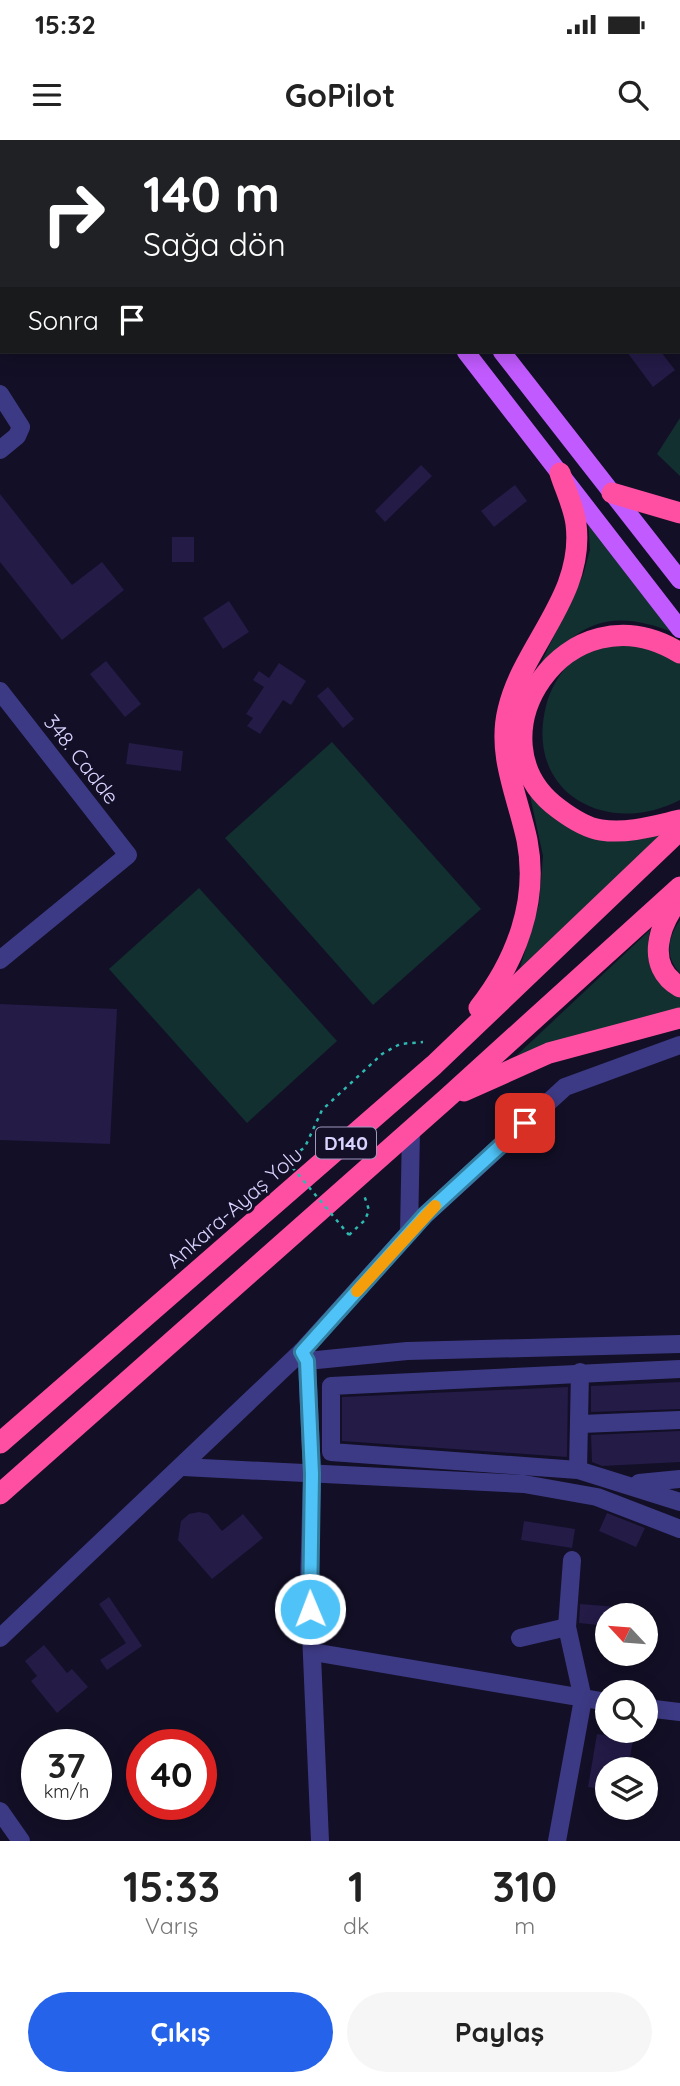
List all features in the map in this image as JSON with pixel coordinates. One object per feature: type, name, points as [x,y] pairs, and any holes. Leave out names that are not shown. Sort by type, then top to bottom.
[{"type":"highway","points":[[435,1065],[505,973],[520,936],[528,900],[527,841],[507,764],[505,740],[508,711],[514,691],[560,603],[577,546],[576,521],[560,473]]},
{"type":"highway","points":[[612,493],[680,513]]},
{"type":"highway","points":[[680,653],[647,638],[629,636],[608,636],[567,652],[549,668],[535,690],[525,712],[523,742],[530,775],[548,801],[571,818],[600,830],[639,830],[680,820]]},
{"type":"highway","name":"Ankara-Ayaş Yolu","points":[[0,1443],[435,1065],[680,830]]},
{"type":"highway","name":"D140","points":[[0,1494],[446,1099],[680,887]]},
{"type":"highway","points":[[680,898],[662,928],[658,957],[661,970],[670,981],[680,987]]},
{"type":"highway","points":[[446,1099],[549,1053],[680,1018]]},
{"type":"main road","points":[[468,354],[680,629]]},
{"type":"main road","points":[[504,354],[680,580]]},
{"type":"street","points":[[0,394],[21,427],[17,436],[0,450]]},
{"type":"street","name":"348. Cadde","points":[[0,691],[128,855],[0,960]]},
{"type":"street","points":[[0,1638],[305,1356],[409,1233],[565,1087],[680,1045]]},
{"type":"street","points":[[409,1233],[411,1130]]},
{"type":"street","points":[[305,1356],[680,1344]]},
{"type":"street","points":[[305,1356],[331,1386],[331,1452],[578,1470],[632,1484],[680,1502]]},
{"type":"street","points":[[305,1356],[312,1474],[309,1587],[320,1841]]},
{"type":"street","points":[[331,1386],[680,1369]]},
{"type":"street","points":[[578,1470],[580,1372]]},
{"type":"street","points":[[580,1424],[680,1420]]},
{"type":"street","points":[[183,1466],[524,1484],[567,1490],[610,1502],[680,1529]]},
{"type":"street","points":[[632,1484],[680,1479]]},
{"type":"street","points":[[557,1841],[583,1699],[567,1627],[572,1560]]},
{"type":"street","points":[[520,1638],[567,1627]]},
{"type":"street","points":[[313,1651],[595,1700]]},
{"type":"street","points":[[658,1709],[680,1712]]},
{"type":"street","points":[[0,1811],[21,1841]]},
{"type":"path","points":[[363,1193],[369,1210],[365,1220],[349,1235],[287,1161],[304,1147],[322,1110],[382,1054],[400,1044],[423,1042]]},
{"type":"green space","points":[[680,418],[680,476],[657,454]]},
{"type":"green space","points":[[588,519],[678,634],[631,621],[594,625],[563,646],[532,682],[583,575],[590,550]]},
{"type":"green space","points":[[623,641],[680,660],[680,800],[652,810],[625,814],[600,810],[577,800],[559,784],[547,763],[542,737],[547,701],[565,668],[588,653]]},
{"type":"green space","points":[[332,742],[481,909],[373,1005],[225,838]]},
{"type":"green space","points":[[529,791],[564,817],[664,832],[520,968],[539,904],[543,856]]},
{"type":"green space","points":[[199,888],[337,1041],[247,1123],[109,969]]},
{"type":"green space","points":[[680,920],[680,973],[672,960],[670,947]]},
{"type":"green space","points":[[650,930],[648,952],[652,970],[662,985],[680,998],[680,1011],[517,1055]]},
{"type":"building","points":[[628,354],[663,354],[675,370],[653,387]]},
{"type":"building","points":[[421,465],[432,476],[385,522],[375,511]]},
{"type":"building","points":[[515,485],[527,501],[494,527],[481,511]]},
{"type":"building","points":[[0,494],[72,585],[102,562],[124,590],[62,640],[0,562]]},
{"type":"building","points":[[172,537],[194,537],[194,562],[172,562]]},
{"type":"building","points":[[229,601],[249,632],[223,649],[203,618]]},
{"type":"building","points":[[106,661],[141,704],[125,717],[90,674]]},
{"type":"building","points":[[279,663],[306,681],[291,705],[283,700],[260,734],[247,726],[253,718],[246,714],[264,687],[253,680],[259,671],[269,678]]},
{"type":"building","points":[[328,687],[354,719],[343,728],[317,696]]},
{"type":"building","points":[[129,743],[183,751],[181,771],[126,764]]},
{"type":"building","points":[[0,1004],[117,1009],[110,1144],[0,1140]]},
{"type":"building","points":[[680,1382],[680,1409],[591,1412],[591,1386]]},
{"type":"building","points":[[568,1387],[567,1457],[342,1441],[342,1397]]},
{"type":"building","points":[[680,1431],[680,1462],[602,1466],[592,1462],[591,1435]]},
{"type":"building","points":[[607,1513],[645,1528],[636,1547],[599,1531]]},
{"type":"building","points":[[189,1514],[208,1514],[222,1531],[243,1514],[263,1538],[212,1579],[178,1540],[181,1521]]},
{"type":"building","points":[[524,1521],[575,1529],[572,1548],[521,1540]]},
{"type":"building","points":[[109,1597],[142,1646],[107,1670],[100,1660],[126,1643],[99,1604]]},
{"type":"building","points":[[580,1604],[595,1605],[595,1625],[579,1623]]},
{"type":"building","points":[[44,1645],[67,1673],[72,1669],[88,1687],[57,1713],[31,1681],[37,1676],[25,1661]]},
{"type":"building","points":[[595,1743],[632,1743],[630,1757],[595,1757],[595,1788],[588,1787]]},
{"type":"slow traffic","points":[[357,1291],[435,1206]]},
{"type":"route","points":[[310,1609],[312,1474],[307,1361],[302,1352],[425,1215],[525,1123]]}]
